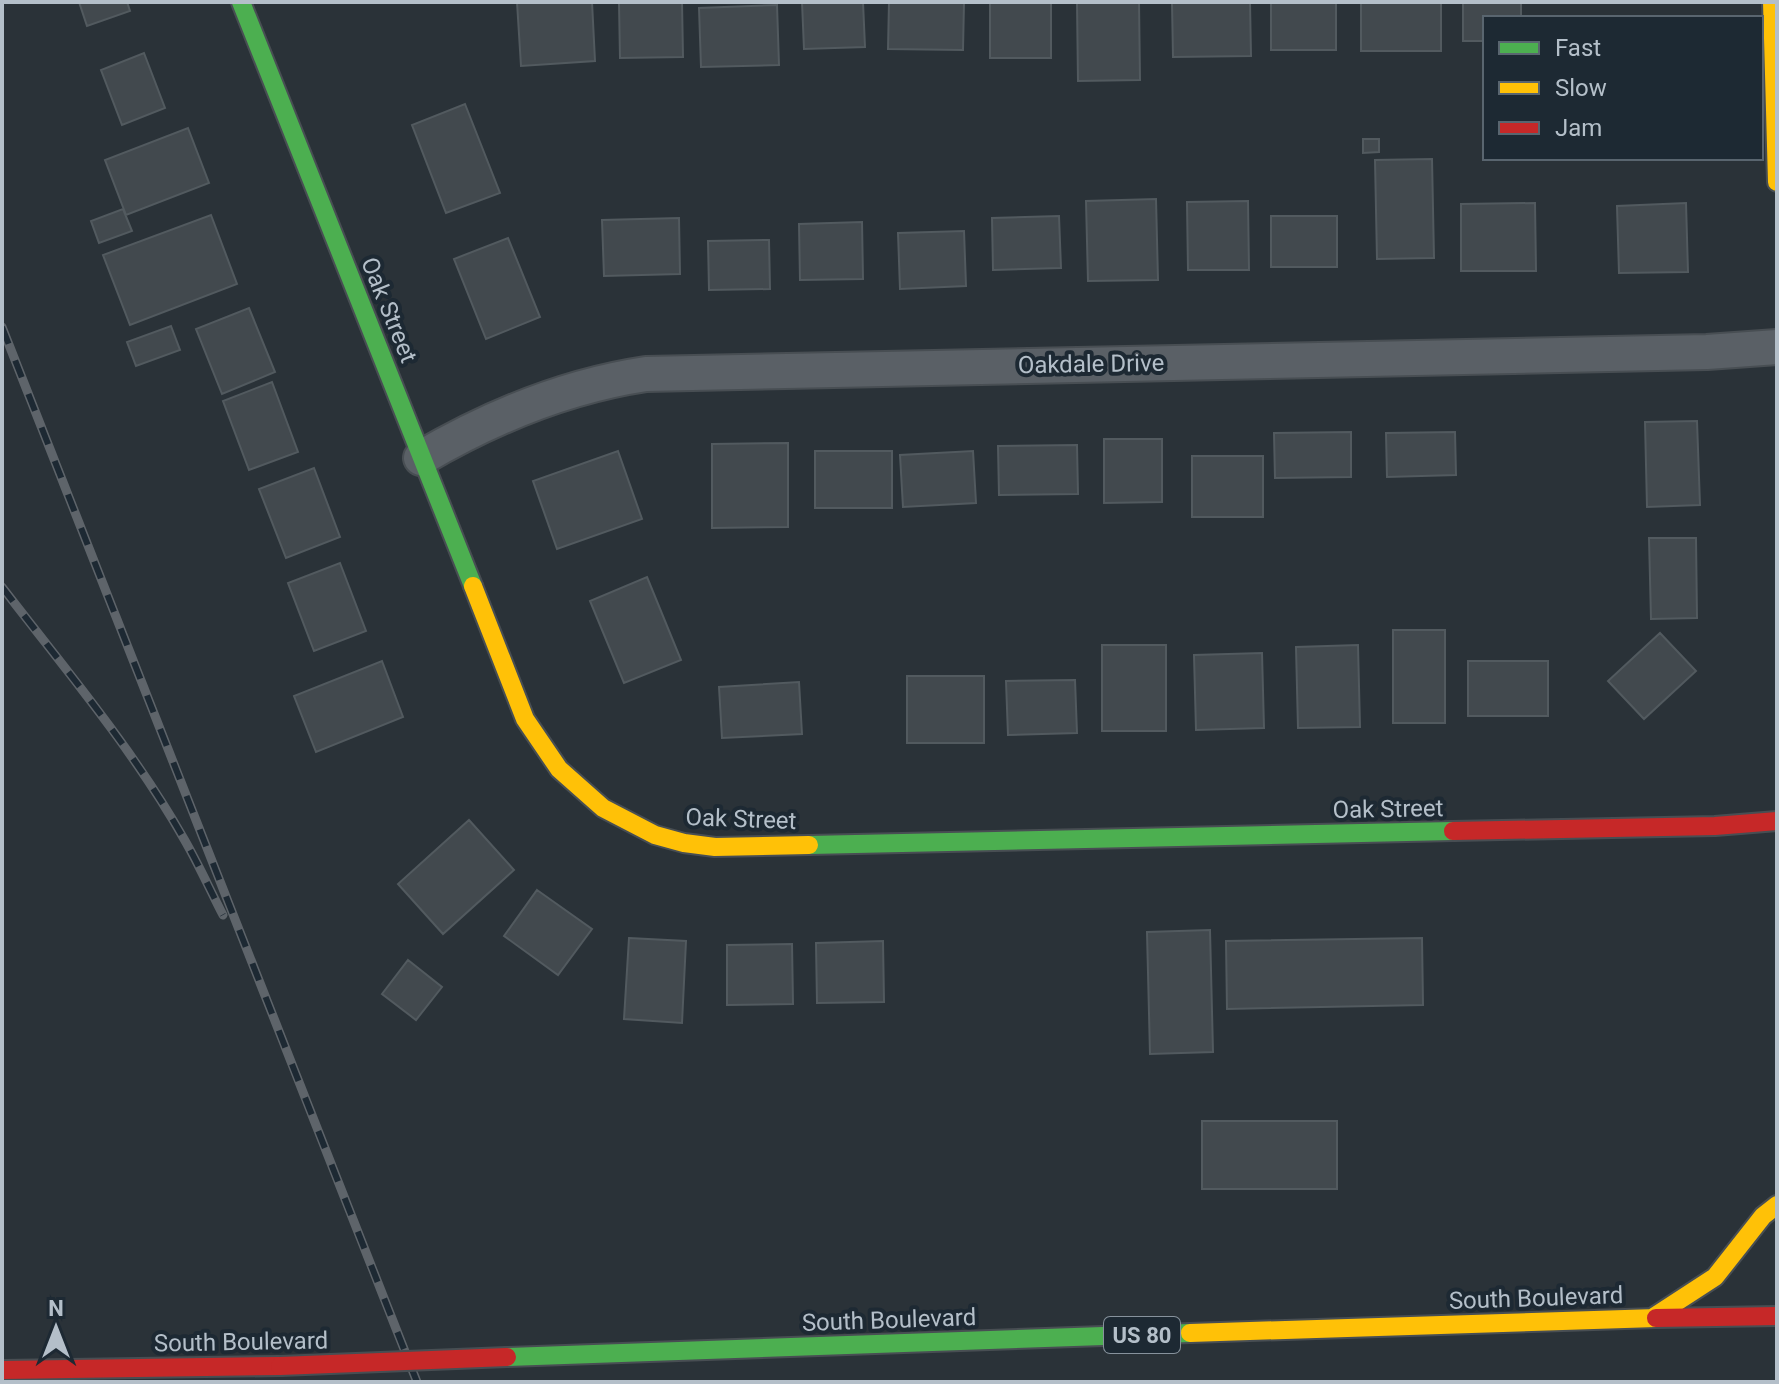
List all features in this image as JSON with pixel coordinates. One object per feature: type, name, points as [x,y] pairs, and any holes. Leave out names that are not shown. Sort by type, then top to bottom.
[{"type":"main road","points":[[1772,2],[1777,182]]},
{"type":"main road","name":"Oak Street","points":[[248,4],[421,458],[525,719],[538,745],[564,777],[595,804],[625,823],[669,840],[715,847],[1699,826],[1777,821]]},
{"type":"main road","points":[[1652,1318],[1715,1277],[1763,1216],[1777,1205]]},
{"type":"main road","name":"South Boulevard","points":[[2,1370],[280,1366],[1777,1316]]},
{"type":"street","name":"Oakdale Drive","points":[[421,458],[467,431],[558,394],[606,380],[646,374],[1707,352],[1777,347]]},
{"type":"building","points":[[79,2],[127,2],[130,11],[87,26]]},
{"type":"building","points":[[517,2],[592,2],[595,61],[521,66]]},
{"type":"building","points":[[682,2],[683,57],[620,58],[619,3]]},
{"type":"building","points":[[802,2],[863,2],[865,47],[804,49]]},
{"type":"building","points":[[889,2],[964,2],[963,50],[888,49]]},
{"type":"building","points":[[990,2],[1051,2],[1051,58],[990,58]]},
{"type":"building","points":[[1077,2],[1139,2],[1140,80],[1078,81]]},
{"type":"building","points":[[1250,2],[1251,56],[1173,57],[1172,3]]},
{"type":"building","points":[[1271,2],[1336,2],[1336,50],[1271,50]]},
{"type":"building","points":[[1361,2],[1441,2],[1441,51],[1361,51]]},
{"type":"building","points":[[1463,2],[1521,2],[1521,16],[1483,16],[1483,41],[1463,41]]},
{"type":"building","points":[[777,5],[779,65],[701,67],[699,8]]},
{"type":"building","points":[[144,53],[165,108],[122,125],[101,70]]},
{"type":"building","points":[[465,104],[500,193],[446,213],[412,125]]},
{"type":"building","points":[[188,128],[209,183],[126,215],[105,160]]},
{"type":"building","points":[[1363,139],[1379,139],[1379,152],[1363,153]]},
{"type":"building","points":[[1432,159],[1434,258],[1377,259],[1375,160]]},
{"type":"building","points":[[1156,199],[1158,280],[1088,281],[1086,201]]},
{"type":"building","points":[[1248,201],[1249,270],[1188,270],[1187,202]]},
{"type":"building","points":[[1535,203],[1536,271],[1461,271],[1461,204]]},
{"type":"building","points":[[1686,203],[1688,272],[1619,273],[1617,206]]},
{"type":"building","points":[[123,209],[132,231],[99,243],[91,221]]},
{"type":"building","points":[[211,215],[237,284],[130,325],[103,255]]},
{"type":"building","points":[[1059,216],[1061,268],[993,270],[992,218]]},
{"type":"building","points":[[1271,216],[1337,216],[1337,267],[1271,267]]},
{"type":"building","points":[[679,218],[680,274],[604,276],[602,220]]},
{"type":"building","points":[[862,222],[863,279],[800,280],[799,224]]},
{"type":"building","points":[[964,231],[966,286],[900,289],[898,233]]},
{"type":"building","points":[[508,238],[540,317],[486,339],[454,259]]},
{"type":"building","points":[[769,240],[770,289],[709,290],[708,241]]},
{"type":"building","points":[[249,308],[275,372],[222,394],[196,329]]},
{"type":"building","points":[[171,326],[180,350],[136,366],[127,342]]},
{"type":"building","points":[[272,382],[298,452],[249,470],[223,401]]},
{"type":"building","points":[[1697,421],[1700,505],[1647,507],[1645,422]]},
{"type":"building","points":[[1351,432],[1351,477],[1275,478],[1274,433]]},
{"type":"building","points":[[1455,432],[1456,475],[1387,477],[1386,433]]},
{"type":"building","points":[[1104,439],[1162,439],[1162,502],[1104,503]]},
{"type":"building","points":[[788,443],[788,527],[712,528],[712,444]]},
{"type":"building","points":[[1077,445],[1078,494],[999,495],[998,446]]},
{"type":"building","points":[[618,451],[642,519],[557,549],[533,481]]},
{"type":"building","points":[[815,451],[892,451],[892,508],[815,508]]},
{"type":"building","points":[[973,451],[976,503],[903,507],[900,455]]},
{"type":"building","points":[[1192,456],[1263,456],[1263,517],[1192,517]]},
{"type":"building","points":[[314,468],[340,537],[286,558],[259,489]]},
{"type":"building","points":[[1649,538],[1696,538],[1697,618],[1651,619]]},
{"type":"building","points":[[340,563],[366,631],[314,651],[288,583]]},
{"type":"building","points":[[647,577],[681,660],[624,683],[590,601]]},
{"type":"building","points":[[1393,630],[1445,630],[1445,723],[1393,723]]},
{"type":"building","points":[[1660,633],[1696,671],[1644,719],[1608,681]]},
{"type":"building","points":[[1102,645],[1166,645],[1166,731],[1102,731]]},
{"type":"building","points":[[1358,645],[1360,727],[1298,728],[1296,647]]},
{"type":"building","points":[[1262,653],[1264,728],[1196,730],[1194,655]]},
{"type":"building","points":[[382,661],[403,717],[316,752],[294,696]]},
{"type":"building","points":[[1468,661],[1548,661],[1548,716],[1468,716]]},
{"type":"building","points":[[907,676],[984,676],[984,743],[907,743]]},
{"type":"building","points":[[1075,680],[1077,733],[1008,735],[1006,681]]},
{"type":"building","points":[[799,682],[802,734],[722,738],[719,687]]},
{"type":"building","points":[[469,820],[514,870],[443,934],[398,884]]},
{"type":"building","points":[[537,890],[592,929],[558,975],[504,936]]},
{"type":"building","points":[[1210,930],[1213,1052],[1150,1054],[1147,932]]},
{"type":"building","points":[[629,938],[686,941],[682,1023],[624,1019]]},
{"type":"building","points":[[1422,938],[1423,1005],[1227,1009],[1226,941]]},
{"type":"building","points":[[883,941],[884,1002],[817,1003],[816,943]]},
{"type":"building","points":[[792,944],[793,1004],[727,1005],[727,945]]},
{"type":"building","points":[[408,960],[442,987],[416,1020],[382,994]]},
{"type":"building","points":[[1202,1121],[1337,1121],[1337,1189],[1202,1189]]},
{"type":"railway","points":[[2,327],[417,1382]]},
{"type":"railway","points":[[2,587],[143,773],[189,848],[223,915]]},
{"type":"traffic: fast","points":[[241,2],[473,586]]},
{"type":"traffic: fast","points":[[809,845],[1453,831]]},
{"type":"traffic: fast","points":[[507,1357],[1190,1333]]},
{"type":"traffic: slow","points":[[1772,2],[1777,182]]},
{"type":"traffic: slow","points":[[473,586],[525,719],[559,769],[603,808],[655,835],[684,843],[715,847],[809,845]]},
{"type":"traffic: slow","points":[[1652,1318],[1715,1277],[1763,1216],[1777,1205]]},
{"type":"traffic: slow","points":[[1190,1333],[1656,1318]]},
{"type":"traffic: jam","points":[[1453,831],[1715,826],[1777,821]]},
{"type":"traffic: jam","points":[[1656,1318],[1777,1316]]},
{"type":"traffic: jam","points":[[280,1366],[507,1357]]},
{"type":"traffic: jam","points":[[2,1370],[280,1366]]}]
